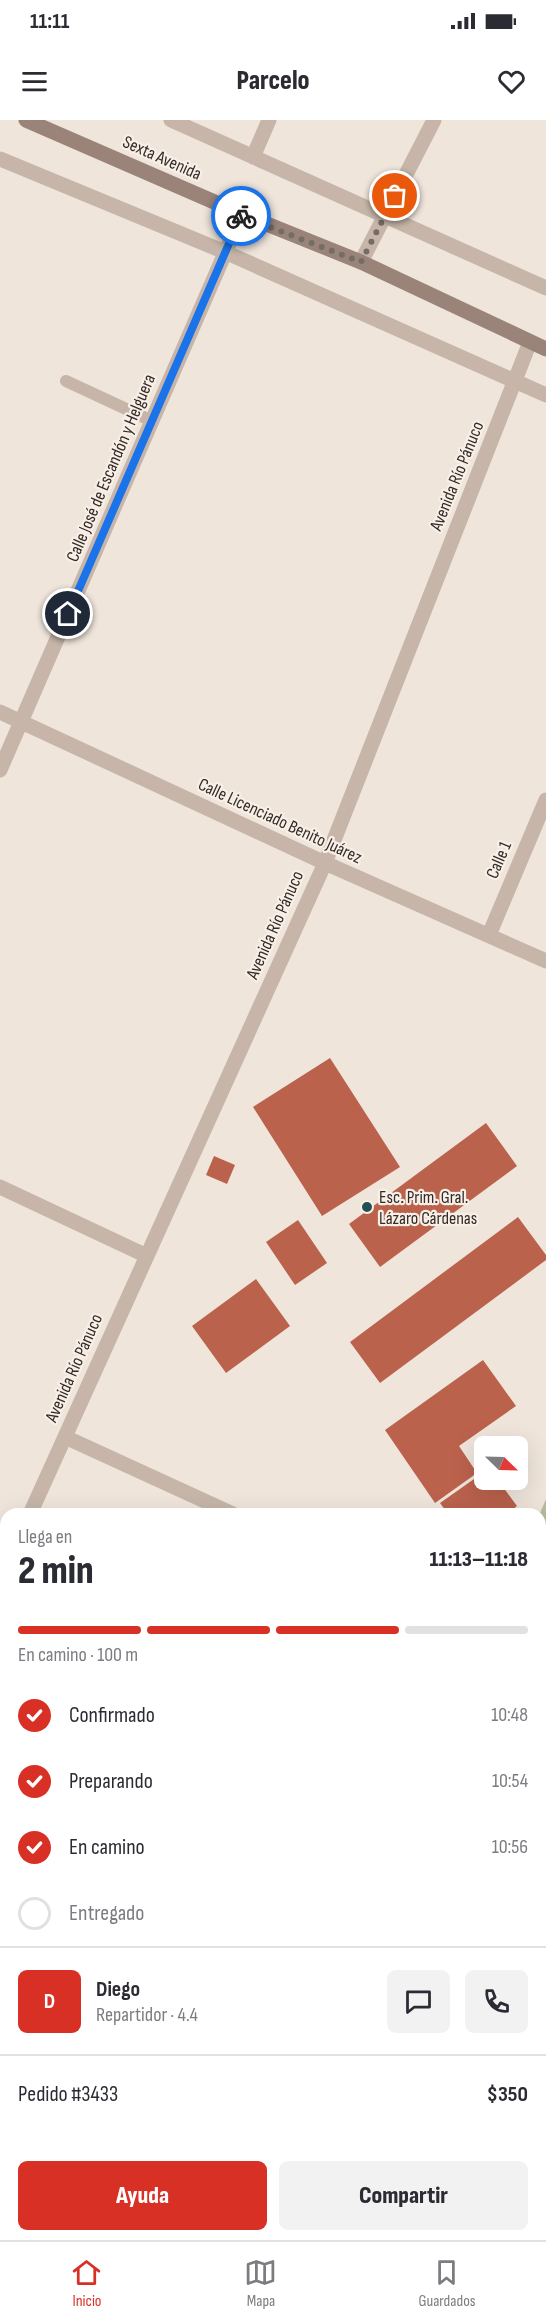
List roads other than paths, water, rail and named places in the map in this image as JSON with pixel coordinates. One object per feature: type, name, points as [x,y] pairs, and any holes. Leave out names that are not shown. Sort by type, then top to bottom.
[{"type":"main road","name":"Sexta Avenida","points":[[26,120],[242,214],[361,262],[546,350]]},
{"type":"street","points":[[171,120],[546,288]]},
{"type":"street","points":[[253,157],[269,120]]},
{"type":"street","points":[[361,262],[434,120]]},
{"type":"street","points":[[0,159],[225,252],[546,395]]},
{"type":"street","name":"Calle José de Escandón y Helguera","points":[[0,770],[242,214]]},
{"type":"street","name":"Avenida Río Pánuco","points":[[33,1508],[325,863],[530,342]]},
{"type":"street","name":"Calle Licenciado Benito Juárez","points":[[0,712],[325,863],[546,961]]},
{"type":"street","name":"Calle 1","points":[[489,935],[546,800]]},
{"type":"street","points":[[0,1187],[147,1256]]},
{"type":"street","points":[[65,1437],[220,1508]]},
{"type":"lane","points":[[66,381],[153,421]]},
{"type":"place","name":"Esc. Prim. Gral. Lázaro Cárdenas","points":[[367,1207]]}]
